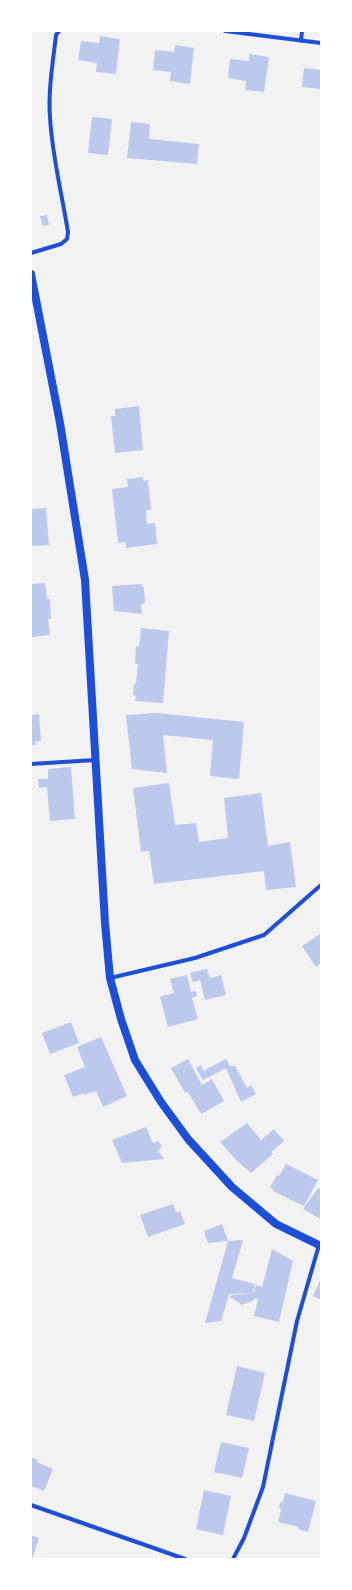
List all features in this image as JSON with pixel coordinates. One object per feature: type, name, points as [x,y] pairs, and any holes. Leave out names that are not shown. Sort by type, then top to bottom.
[{"type":"main road","points":[[31,274],[60,423],[85,580],[95,760],[110,978],[121,1019],[135,1060],[161,1102],[188,1139],[232,1187],[276,1224],[320,1245]]},
{"type":"street","points":[[31,253],[61,244],[67,239],[68,232],[50,117],[50,89],[56,35],[59,31]]},
{"type":"street","points":[[225,31],[321,43]]},
{"type":"street","points":[[301,41],[302,31]]},
{"type":"street","points":[[31,764],[95,760]]},
{"type":"street","points":[[110,978],[194,958],[264,935],[321,884]]},
{"type":"street","points":[[233,1559],[244,1538],[263,1487],[297,1321],[320,1245]]},
{"type":"street","points":[[31,1505],[185,1559]]},
{"type":"building","points":[[100,36],[120,39],[116,74],[96,72],[97,63],[78,60],[81,41],[99,43]]},
{"type":"building","points":[[175,45],[194,48],[190,84],[170,81],[171,72],[153,70],[155,50],[174,52]]},
{"type":"building","points":[[249,54],[269,57],[264,92],[245,90],[246,81],[228,78],[230,59],[249,61]]},
{"type":"building","points":[[304,68],[321,70],[321,89],[302,87]]},
{"type":"building","points":[[92,117],[112,119],[108,155],[88,153]]},
{"type":"building","points":[[131,122],[150,124],[149,139],[199,144],[197,164],[127,158]]},
{"type":"building","points":[[47,215],[49,225],[43,226],[40,216]]},
{"type":"building","points":[[139,406],[143,450],[115,453],[111,416],[115,416],[115,409]]},
{"type":"building","points":[[143,477],[143,481],[148,480],[151,510],[146,510],[147,524],[155,523],[157,544],[126,548],[126,542],[118,543],[112,489],[128,487],[127,479]]},
{"type":"building","points":[[46,508],[49,545],[32,546],[31,509]]},
{"type":"building","points":[[45,583],[47,599],[50,599],[51,619],[48,619],[50,635],[31,637],[31,584]]},
{"type":"building","points":[[141,584],[144,588],[145,603],[141,604],[142,614],[114,611],[112,586]]},
{"type":"building","points":[[141,628],[169,631],[163,703],[135,701],[136,696],[133,695],[134,684],[136,684],[138,664],[135,664],[136,646],[139,647]]},
{"type":"building","points":[[157,713],[244,722],[239,779],[210,776],[213,740],[163,735],[167,773],[132,769],[126,715]]},
{"type":"building","points":[[39,714],[41,741],[35,742],[36,745],[31,745],[31,715]]},
{"type":"building","points":[[71,767],[75,819],[50,821],[47,787],[39,788],[38,779],[48,779],[48,769]]},
{"type":"building","points":[[169,783],[175,825],[196,823],[199,842],[228,838],[224,798],[261,793],[268,846],[290,842],[296,887],[266,890],[264,871],[154,884],[149,851],[141,852],[133,788]]},
{"type":"building","points":[[321,933],[321,963],[316,967],[302,946]]},
{"type":"building","points":[[207,969],[210,978],[221,975],[226,995],[205,1000],[200,980],[193,982],[190,973]]},
{"type":"building","points":[[187,975],[191,992],[196,991],[197,996],[192,998],[198,1019],[168,1027],[160,997],[174,993],[170,979]]},
{"type":"building","points":[[71,1022],[79,1043],[50,1054],[42,1033]]},
{"type":"building","points":[[101,1037],[127,1096],[103,1107],[96,1091],[73,1097],[64,1075],[85,1067],[77,1047]]},
{"type":"building","points":[[188,1059],[202,1085],[212,1079],[224,1101],[201,1114],[188,1092],[185,1093],[171,1068]]},
{"type":"building","points":[[226,1059],[230,1066],[235,1066],[247,1088],[251,1085],[256,1094],[241,1102],[226,1068],[203,1080],[196,1068],[201,1065],[203,1071]]},
{"type":"building","points":[[247,1123],[261,1140],[274,1129],[284,1141],[271,1152],[273,1154],[251,1173],[236,1160],[220,1142]]},
{"type":"building","points":[[146,1127],[153,1143],[158,1141],[162,1146],[158,1151],[164,1159],[122,1163],[112,1140]]},
{"type":"building","points":[[286,1164],[318,1180],[304,1206],[272,1190],[273,1189],[270,1187]]},
{"type":"building","points":[[318,1188],[321,1189],[321,1219],[303,1209]]},
{"type":"building","points":[[173,1204],[176,1212],[180,1211],[185,1224],[148,1237],[140,1215]]},
{"type":"building","points":[[222,1224],[228,1241],[208,1243],[204,1231]]},
{"type":"building","points":[[243,1240],[232,1278],[255,1284],[253,1293],[229,1294],[221,1321],[205,1323],[228,1241]]},
{"type":"building","points":[[272,1249],[293,1261],[279,1322],[254,1316],[258,1299],[255,1298],[254,1300],[242,1305],[230,1297],[231,1295],[254,1293],[256,1285],[262,1287]]},
{"type":"building","points":[[321,1278],[321,1300],[313,1296]]},
{"type":"building","points":[[237,1366],[265,1373],[254,1421],[226,1415]]},
{"type":"building","points":[[221,1442],[249,1448],[242,1478],[214,1472]]},
{"type":"building","points":[[31,1457],[38,1460],[37,1462],[53,1469],[44,1491],[31,1486]]},
{"type":"building","points":[[204,1490],[231,1496],[223,1535],[196,1529]]},
{"type":"building","points":[[285,1493],[316,1501],[308,1532],[298,1529],[299,1527],[278,1522],[281,1510],[279,1507],[280,1503],[283,1501]]},
{"type":"building","points":[[31,1535],[39,1538],[32,1559],[31,1559]]}]
